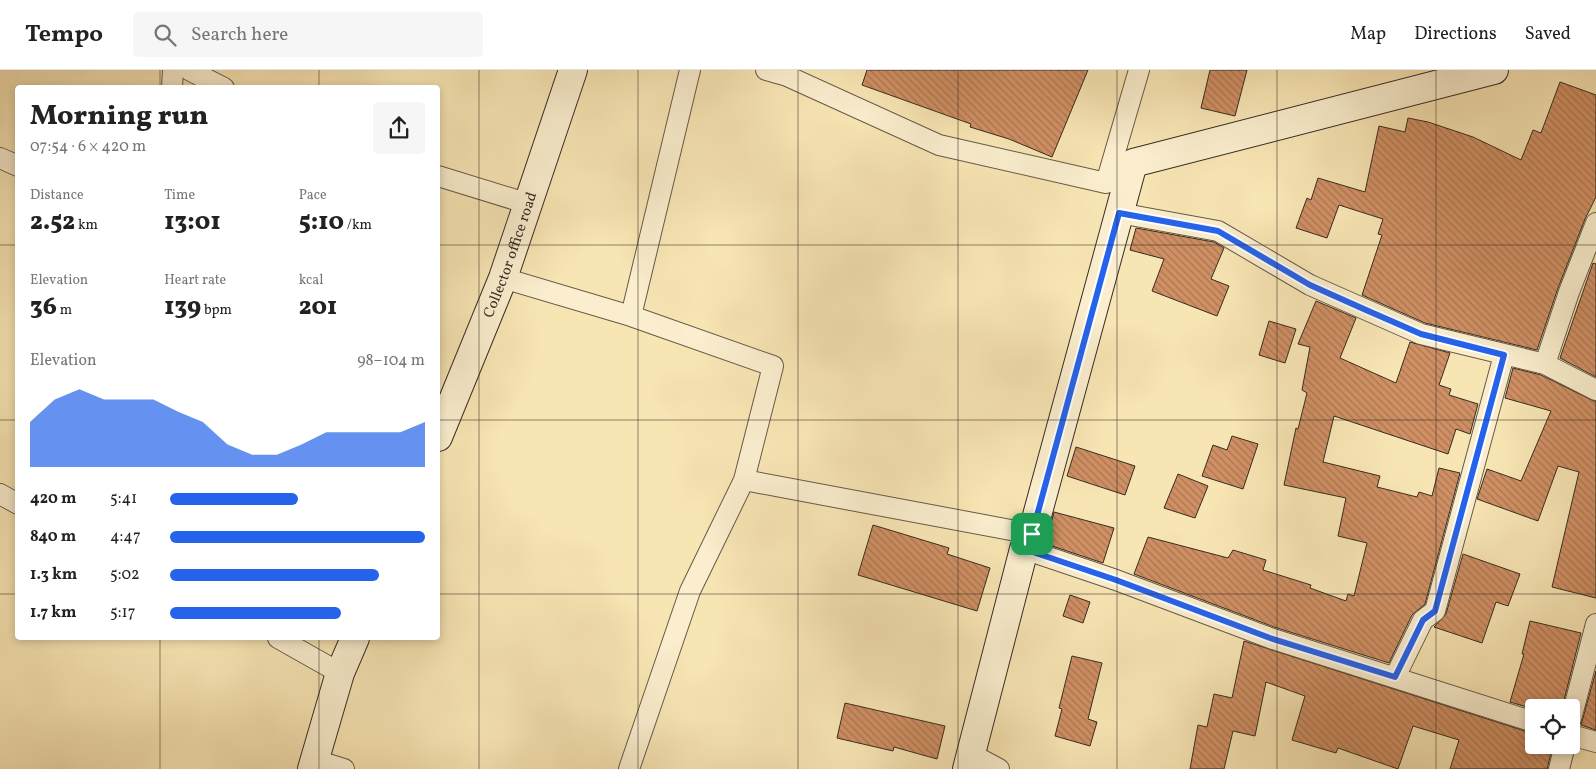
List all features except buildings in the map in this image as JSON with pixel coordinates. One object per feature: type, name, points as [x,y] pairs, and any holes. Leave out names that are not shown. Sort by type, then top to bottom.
[{"type":"street","points":[[172,85],[173,70]]},
{"type":"street","points":[[189,70],[218,85]]},
{"type":"street","name":"Collector office road","points":[[440,432],[503,278],[573,70]]},
{"type":"street","points":[[631,316],[690,70]]},
{"type":"street","points":[[766,70],[788,73],[939,145],[1106,183]]},
{"type":"street","points":[[1106,183],[1139,70]]},
{"type":"street","points":[[1106,183],[1133,162],[1494,70]]},
{"type":"street","points":[[0,158],[15,165]]},
{"type":"street","points":[[999,769],[969,761],[1133,162]]},
{"type":"street","points":[[440,177],[529,204]]},
{"type":"street","points":[[1119,213],[1218,231],[1310,285],[1413,330],[1504,355],[1545,364],[1596,390]]},
{"type":"street","points":[[1545,364],[1569,292],[1596,223]]},
{"type":"street","points":[[503,278],[631,316],[772,366],[744,480],[690,591],[629,769]]},
{"type":"street","points":[[1395,677],[1423,620],[1435,611],[1504,355]]},
{"type":"street","points":[[744,480],[1028,542],[1116,580],[1270,638],[1525,719]]},
{"type":"street","points":[[0,494],[15,502]]},
{"type":"street","points":[[1576,699],[1596,624]]},
{"type":"street","points":[[282,640],[340,673]]},
{"type":"street","points":[[344,769],[314,764],[340,673],[354,640]]},
{"type":"street","points":[[1580,738],[1596,742]]},
{"type":"street","points":[[1559,769],[1563,754]]},
{"type":"route","points":[[1119,213],[1218,231],[1310,285],[1421,334],[1504,355],[1435,611],[1423,620],[1395,677],[1270,638],[1116,580],[1024,549],[1032,534],[1119,213]]}]
